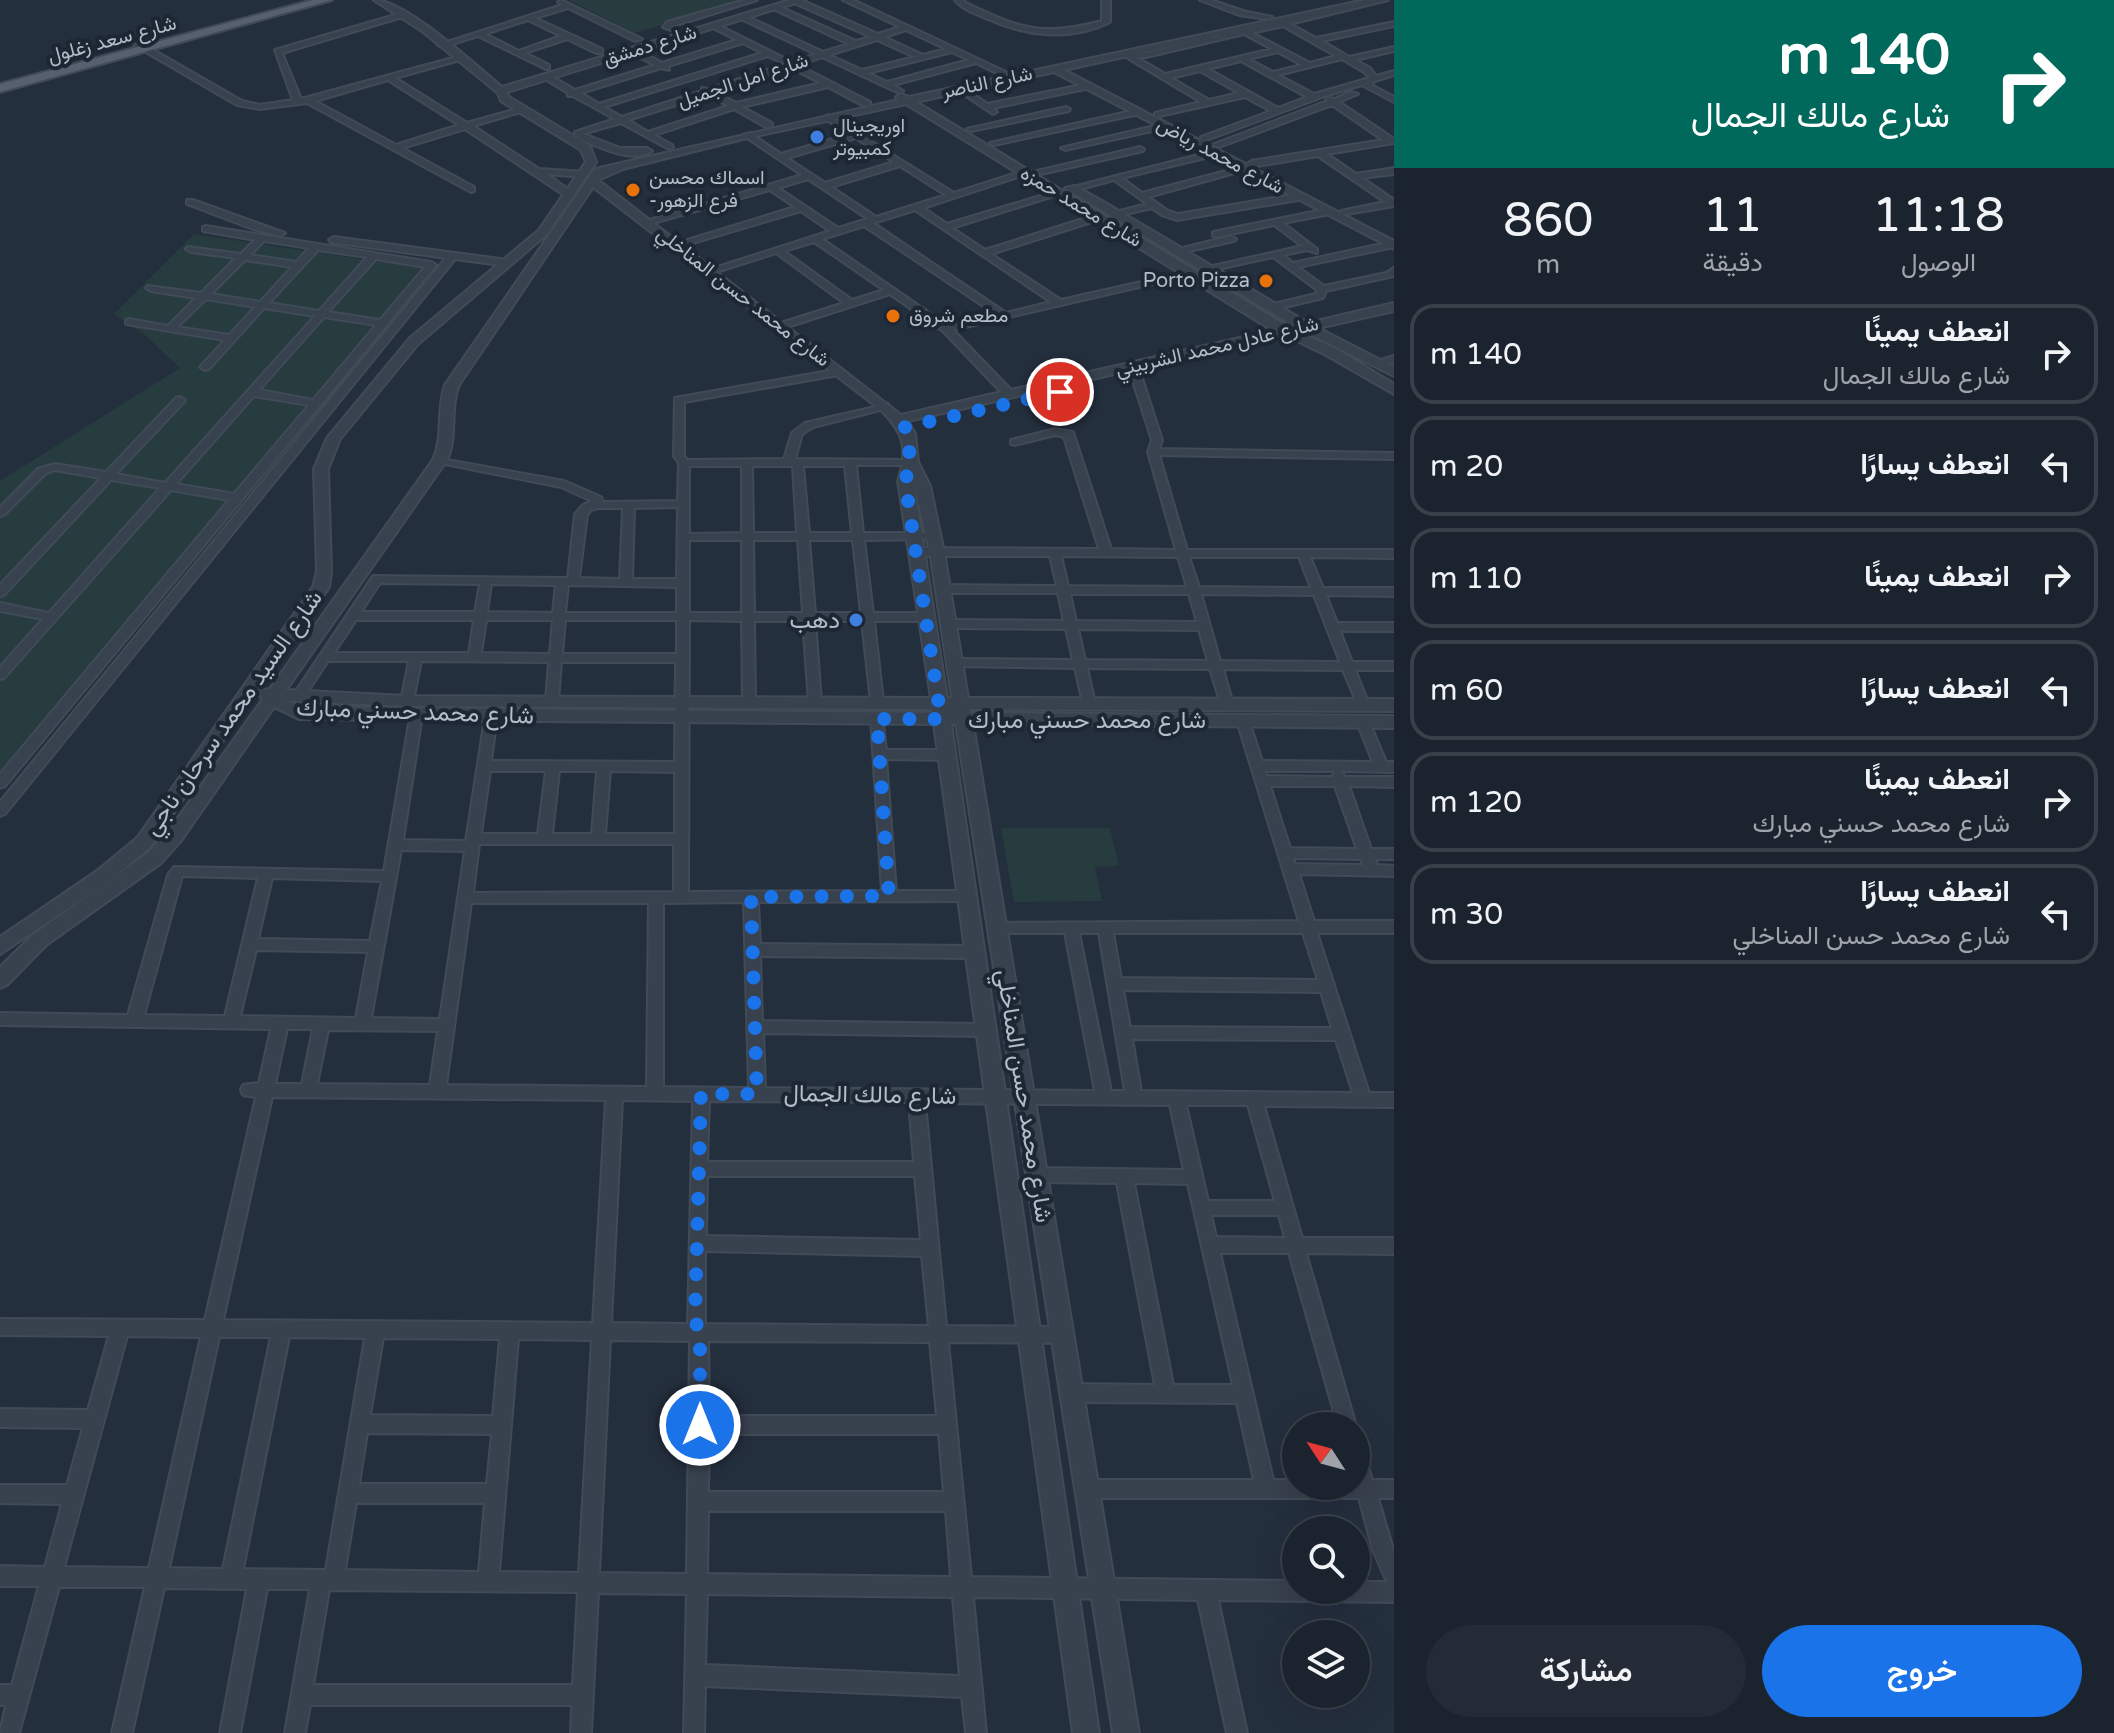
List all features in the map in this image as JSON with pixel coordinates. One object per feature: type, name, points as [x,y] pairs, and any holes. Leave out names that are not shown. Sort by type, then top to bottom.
[{"type":"main road","name":"شارع سعد زغلول","points":[[0,88],[304,0]]},
{"type":"main road","name":"شارع سعد زغلول","points":[[0,82],[326,0]]},
{"type":"street","points":[[379,0],[405,15],[498,89],[505,99],[580,135],[602,151],[604,158],[591,177]]},
{"type":"street","points":[[558,0],[638,39]]},
{"type":"street","points":[[739,10],[753,0]]},
{"type":"street","points":[[847,0],[1006,74]]},
{"type":"street","points":[[959,0],[963,5],[1023,32],[1039,35],[1106,22],[1106,0]]},
{"type":"street","points":[[1204,0],[1277,21]]},
{"type":"street","name":"شارع الناصر","points":[[959,87],[1006,74],[1125,54],[1277,21],[1346,0]]},
{"type":"street","points":[[1383,0],[1394,4]]},
{"type":"street","name":"شارع الناصر","points":[[580,135],[626,152],[669,147],[1383,0]]},
{"type":"street","points":[[798,1],[922,57]]},
{"type":"street","name":"شارع دمشق","points":[[498,89],[638,39],[739,10],[798,1]]},
{"type":"street","points":[[1226,1],[1318,40],[1370,73],[1373,83],[1394,100]]},
{"type":"street","points":[[772,4],[856,44]]},
{"type":"street","points":[[442,45],[569,5]]},
{"type":"street","name":"شارع دمشق","points":[[516,91],[546,72],[634,51],[716,26],[739,10]]},
{"type":"street","name":"شارع محمد حمزه","points":[[739,10],[785,37],[958,121],[1145,228],[1272,307],[1297,331]]},
{"type":"street","points":[[298,102],[278,52],[405,15]]},
{"type":"street","points":[[529,18],[599,51]]},
{"type":"street","points":[[807,30],[837,19]]},
{"type":"street","points":[[1125,54],[1146,55],[1247,33],[1277,21]]},
{"type":"street","points":[[1318,40],[1394,24]]},
{"type":"street","points":[[716,26],[867,104]]},
{"type":"street","points":[[1381,26],[1394,33]]},
{"type":"street","name":"شارع امل الجميل","points":[[580,135],[908,27]]},
{"type":"street","points":[[676,28],[694,33]]},
{"type":"street","points":[[507,47],[556,30]]},
{"type":"street","points":[[785,37],[796,33]]},
{"type":"street","points":[[1247,33],[1308,65]]},
{"type":"street","points":[[480,34],[519,53],[571,94],[669,147]]},
{"type":"street","points":[[519,53],[567,36]]},
{"type":"street","points":[[571,94],[744,40]]},
{"type":"street","points":[[142,47],[240,103],[273,107],[457,58]]},
{"type":"street","points":[[861,73],[954,49]]},
{"type":"street","points":[[1271,75],[1394,49]]},
{"type":"street","points":[[1164,77],[1279,50]]},
{"type":"street","points":[[634,51],[769,125]]},
{"type":"street","points":[[596,107],[768,53]]},
{"type":"street","points":[[933,54],[954,66]]},
{"type":"street","points":[[1125,54],[1208,103]]},
{"type":"street","points":[[1242,59],[1333,101],[1392,141]]},
{"type":"street","points":[[885,85],[977,60]]},
{"type":"street","name":"شارع محمد رياض","points":[[1056,66],[1136,112],[1160,120]]},
{"type":"street","name":"شارع محمد رياض","points":[[1056,66],[1215,149],[1298,197],[1390,240]]},
{"type":"street","points":[[1200,68],[1277,111]]},
{"type":"street","points":[[935,71],[1006,121]]},
{"type":"street","points":[[1073,188],[1166,166],[1215,149],[1394,73]]},
{"type":"street","points":[[389,77],[570,195]]},
{"type":"street","points":[[1200,142],[1318,96],[1394,81]]},
{"type":"street","points":[[647,135],[735,106],[829,84]]},
{"type":"street","points":[[986,107],[1087,86]]},
{"type":"street","points":[[498,89],[516,91],[544,118],[590,152],[591,177]]},
{"type":"street","points":[[1065,148],[1119,136],[1208,103],[1246,94]]},
{"type":"street","points":[[1045,95],[1087,122]]},
{"type":"street","name":"شارع محمد حمزه","points":[[908,96],[943,124],[1190,274],[1297,331],[1394,390]]},
{"type":"street","name":"شارع الناصر","points":[[591,177],[613,168],[908,96]]},
{"type":"street","points":[[308,100],[471,189]]},
{"type":"street","points":[[394,148],[521,109]]},
{"type":"street","points":[[971,129],[1066,109]]},
{"type":"street","points":[[994,143],[1136,112]]},
{"type":"street","points":[[828,117],[953,196]]},
{"type":"street","points":[[943,124],[958,121]]},
{"type":"street","points":[[1043,133],[1085,161]]},
{"type":"street","points":[[747,135],[824,186],[1005,316]]},
{"type":"street","points":[[780,157],[857,135]]},
{"type":"street","points":[[1119,136],[1166,166]]},
{"type":"street","points":[[1140,196],[1248,167],[1392,141]]},
{"type":"street","points":[[1041,171],[1140,149]]},
{"type":"street","points":[[1320,153],[1393,203]]},
{"type":"street","points":[[824,186],[901,163]]},
{"type":"street","name":"شارع محمد رياض","points":[[1248,167],[1344,213],[1363,227]]},
{"type":"street","points":[[537,171],[591,177]]},
{"type":"street","points":[[1355,177],[1394,171]]},
{"type":"street","points":[[710,271],[1026,173]]},
{"type":"street","points":[[647,222],[809,176]]},
{"type":"street","name":"شارع السيد محمد سرحان ناجي","points":[[0,947],[111,871],[144,842],[321,587],[324,571],[321,469],[330,446],[414,341],[508,263],[536,249],[543,232],[570,195],[591,177]]},
{"type":"street","name":"شارع السيد محمد سرحان ناجي","points":[[0,980],[31,948],[121,887],[157,856],[440,460],[449,437],[445,408],[449,390],[536,249],[591,177]]},
{"type":"street","name":"شارع محمد حسن المناخلي","points":[[591,177],[902,423],[911,462],[905,481],[943,589],[1126,1733]]},
{"type":"street","points":[[1116,178],[1173,217],[1298,197]]},
{"type":"street","points":[[771,187],[837,232]]},
{"type":"street","points":[[945,227],[1057,192]]},
{"type":"street","points":[[190,202],[277,232],[508,263]]},
{"type":"street","points":[[1344,213],[1393,203]]},
{"type":"street","points":[[1119,214],[1153,205]]},
{"type":"street","points":[[916,207],[1060,304]]},
{"type":"street","points":[[676,245],[802,208]]},
{"type":"street","points":[[1180,250],[1220,237],[1327,212]]},
{"type":"street","points":[[1194,215],[1220,237]]},
{"type":"street","points":[[984,253],[1098,217]]},
{"type":"street","points":[[1280,225],[1324,259]]},
{"type":"street","points":[[1131,238],[1143,235],[1145,228]]},
{"type":"street","points":[[0,783],[431,265],[206,229]]},
{"type":"street","points":[[815,238],[946,329],[1010,395]]},
{"type":"street","points":[[170,329],[261,239]]},
{"type":"street","points":[[1290,266],[1390,240]]},
{"type":"street","points":[[205,367],[315,247]]},
{"type":"street","points":[[1209,268],[1309,247]]},
{"type":"street","points":[[191,249],[299,265]]},
{"type":"street","points":[[777,250],[851,304]]},
{"type":"street","points":[[1275,254],[1322,289],[1392,275]]},
{"type":"street","points":[[0,675],[374,255]]},
{"type":"street","points":[[0,811],[452,256]]},
{"type":"street","points":[[946,329],[1190,274]]},
{"type":"street","points":[[151,288],[382,323]]},
{"type":"street","points":[[1272,307],[1320,296],[1322,289]]},
{"type":"street","points":[[781,326],[891,291]]},
{"type":"street","name":"شارع عادل محمد الشربيني","points":[[902,423],[1057,389],[1394,307]]},
{"type":"street","name":"شارع عادل محمد الشربيني","points":[[902,423],[1010,395],[1136,375],[1297,331],[1322,332],[1394,318]]},
{"type":"street","points":[[129,322],[232,338]]},
{"type":"street","points":[[1322,332],[1394,372]]},
{"type":"street","points":[[1379,362],[1394,359]]},
{"type":"street","points":[[681,898],[684,463],[679,456],[679,404],[844,375]]},
{"type":"street","points":[[1136,375],[1157,440],[1153,452],[1227,704]]},
{"type":"street","points":[[251,392],[315,403]]},
{"type":"street","points":[[0,592],[180,400]]},
{"type":"street","points":[[815,702],[803,536],[793,464],[797,433],[809,425],[884,406]]},
{"type":"street","points":[[1015,442],[1055,432],[1069,434],[1106,553]]},
{"type":"street","points":[[1153,452],[1394,456]]},
{"type":"street","points":[[440,460],[564,484],[582,490],[597,499],[599,505]]},
{"type":"street","points":[[684,463],[911,462]]},
{"type":"street","points":[[747,464],[749,701]]},
{"type":"street","points":[[850,464],[869,617],[889,896]]},
{"type":"street","points":[[0,513],[48,469],[65,467],[237,498]]},
{"type":"street","points":[[626,582],[629,504]]},
{"type":"street","points":[[552,701],[559,616],[581,514],[587,507],[599,505],[684,504]]},
{"type":"street","points":[[684,537],[860,535],[926,544],[1055,553],[1394,554]]},
{"type":"street","points":[[202,539],[218,542]]},
{"type":"street","name":"شارع محمد حسن المناخلي","points":[[926,544],[927,617],[1086,1733]]},
{"type":"street","points":[[1055,553],[1089,703]]},
{"type":"street","points":[[1257,766],[1387,767],[1363,713],[1303,553]]},
{"type":"street","points":[[298,697],[377,579],[683,583]]},
{"type":"street","points":[[474,658],[486,580]]},
{"type":"street","points":[[943,589],[1394,592]]},
{"type":"street","points":[[0,607],[52,617]]},
{"type":"street","points":[[353,616],[927,617]]},
{"type":"street","points":[[948,624],[1203,626]]},
{"type":"street","points":[[1332,627],[1394,627]]},
{"type":"street","points":[[325,657],[683,658]]},
{"type":"street","points":[[362,1024],[395,845],[416,658]]},
{"type":"street","points":[[955,663],[1394,666]]},
{"type":"street","points":[[251,690],[274,696]]},
{"type":"street","name":"شارع محمد حسني مبارك","points":[[274,696],[491,715],[683,710],[963,711],[1333,722],[1394,705]]},
{"type":"street","name":"شارع محمد حسني مبارك","points":[[274,696],[282,706],[299,713],[552,701],[683,710],[749,701],[815,702],[877,711]]},
{"type":"street","name":"شارع محمد حسني مبارك","points":[[963,711],[1089,703],[1326,704],[1394,722]]},
{"type":"street","points":[[1326,704],[1333,722]]},
{"type":"street","points":[[437,1092],[491,715]]},
{"type":"street","points":[[1243,721],[1363,1100]]},
{"type":"street","points":[[879,754],[946,755]]},
{"type":"street","points":[[483,766],[682,767]]},
{"type":"street","points":[[544,839],[553,767]]},
{"type":"street","points":[[598,839],[604,767]]},
{"type":"street","points":[[1335,767],[1372,870]]},
{"type":"street","points":[[1262,781],[1394,782]]},
{"type":"street","points":[[395,845],[544,839],[682,839]]},
{"type":"street","points":[[1284,853],[1394,854]]},
{"type":"street","points":[[134,1022],[177,873],[186,869],[266,875],[390,876]]},
{"type":"street","points":[[1290,869],[1394,871]]},
{"type":"street","points":[[231,1023],[266,875]]},
{"type":"street","points":[[465,898],[966,896]]},
{"type":"street","points":[[751,897],[757,1094]]},
{"type":"street","points":[[655,1093],[656,899]]},
{"type":"street","points":[[997,927],[1391,927],[1394,942]]},
{"type":"street","points":[[1071,927],[1104,1097]]},
{"type":"street","points":[[1105,927],[1134,1098]]},
{"type":"street","points":[[250,944],[376,947]]},
{"type":"street","points":[[752,950],[973,952]]},
{"type":"street","points":[[1115,984],[1327,986]]},
{"type":"street","points":[[0,1019],[447,1025]]},
{"type":"street","points":[[122,1733],[212,1328],[257,1090],[280,1024]]},
{"type":"street","points":[[308,1091],[322,1024]]},
{"type":"street","points":[[755,1027],[984,1030]]},
{"type":"street","points":[[1123,1033],[1342,1034]]},
{"type":"street","name":"شارع مالك الجمال","points":[[257,1090],[1394,1100]]},
{"type":"street","points":[[581,1733],[614,1093]]},
{"type":"street","points":[[694,1733],[700,1425],[695,1315],[701,1094]]},
{"type":"street","points":[[916,1096],[976,1733]]},
{"type":"street","points":[[1176,1098],[1266,1490]]},
{"type":"street","points":[[1254,1099],[1343,1412]]},
{"type":"street","points":[[699,1169],[922,1169]]},
{"type":"street","points":[[1037,1175],[1194,1177]]},
{"type":"street","points":[[1124,1176],[1166,1394]]},
{"type":"street","points":[[1201,1208],[1285,1208]]},
{"type":"street","points":[[697,1243],[929,1248]]},
{"type":"street","points":[[1209,1245],[1394,1246]]},
{"type":"street","points":[[0,1327],[1063,1335]]},
{"type":"street","points":[[9,1733],[10,1695],[52,1576],[120,1328]]},
{"type":"street","points":[[231,1578],[282,1329]]},
{"type":"street","points":[[295,1733],[349,1493],[375,1330]]},
{"type":"street","points":[[488,1581],[510,1331]]},
{"type":"street","points":[[1072,1393],[1244,1394]]},
{"type":"street","points":[[0,1418],[95,1419]]},
{"type":"street","points":[[360,1424],[501,1425]]},
{"type":"street","points":[[700,1425],[946,1425]]},
{"type":"street","points":[[1370,1488],[1394,1489]]},
{"type":"street","points":[[1087,1489],[1282,1490]]},
{"type":"street","points":[[349,1493],[495,1494]]},
{"type":"street","points":[[0,1494],[74,1495]]},
{"type":"street","points":[[1369,1500],[1394,1576]]},
{"type":"street","points":[[698,1501],[953,1502]]},
{"type":"street","points":[[0,1576],[1394,1592]]},
{"type":"street","points":[[230,1733],[259,1579]]},
{"type":"street","points":[[1206,1590],[1237,1733]]},
{"type":"street","points":[[695,1675],[971,1687]]},
{"type":"street","points":[[302,1695],[583,1695]]},
{"type":"green space","points":[[569,0],[746,0],[634,33]]},
{"type":"green space","points":[[194,234],[421,268],[0,771],[0,481],[180,368],[145,335],[114,314]]},
{"type":"green space","points":[[1001,828],[1110,828],[1119,866],[1095,867],[1102,901],[1014,902]]},
{"type":"place","name":"اوريجينال كمبيوتر","points":[[817,137]]},
{"type":"place","name":"اسماك محسن -فرع الزهور","points":[[633,190]]},
{"type":"place","name":"Porto Pizza","points":[[1266,281]]},
{"type":"place","name":"مطعم شروق","points":[[893,316]]},
{"type":"place","name":"دهب","points":[[856,620]]},
{"type":"route","points":[[700,1425],[700,1345],[695,1315],[701,1094],[757,1094],[751,897],[889,896],[877,719],[941,719],[905,481],[911,462],[905,427],[1060,392]]}]
